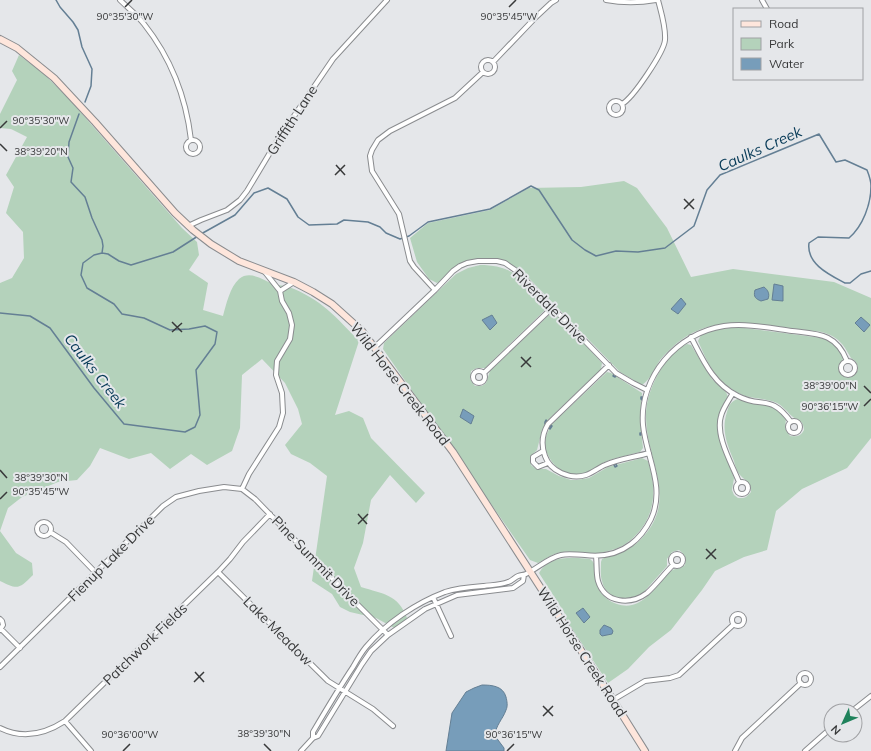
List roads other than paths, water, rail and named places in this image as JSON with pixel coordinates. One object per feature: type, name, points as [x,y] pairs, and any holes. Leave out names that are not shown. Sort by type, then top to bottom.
[{"type":"main road","name":"Wild Horse Creek Road","points":[[0,39],[17,48],[54,78],[191,228],[211,244],[239,261],[294,282],[314,292],[332,304],[362,331],[453,452],[645,751]]},
{"type":"street","points":[[120,0],[143,23],[157,43],[174,73],[186,106],[192,140]]},
{"type":"street","name":"Griffith Lane","points":[[191,228],[201,220],[227,210],[240,200],[281,135],[333,59],[387,0]]},
{"type":"street","points":[[493,62],[536,17],[556,0]]},
{"type":"street","points":[[606,0],[630,3],[657,0],[665,39],[662,50],[633,94],[622,104]]},
{"type":"street","points":[[483,72],[481,68],[483,62],[489,60],[493,62]]},
{"type":"street","points":[[483,72],[487,74],[493,72],[495,68],[493,62]]},
{"type":"street","points":[[435,290],[414,267],[410,260],[399,214],[372,172],[370,156],[375,144],[390,131],[455,98],[483,72]]},
{"type":"street","name":"Riverdale Drive","points":[[375,347],[453,271],[463,265],[478,261],[497,261],[505,263],[518,272],[616,373],[633,384],[647,390]]},
{"type":"street","points":[[242,489],[249,474],[279,427],[283,413],[282,393],[276,375],[277,361],[290,339],[292,325],[289,314],[282,301],[280,291],[263,271]]},
{"type":"street","points":[[280,291],[294,282]]},
{"type":"street","points":[[484,373],[552,307]]},
{"type":"street","points":[[313,738],[313,732],[339,688],[366,647],[383,629],[419,604],[447,592],[507,583],[518,576],[524,575],[543,563],[564,554],[596,556],[613,553],[630,545],[642,533],[648,525],[655,507],[656,497],[656,485],[643,426],[644,406],[647,390],[664,359],[691,337],[712,328],[740,325],[822,335],[831,339],[839,346],[847,361]]},
{"type":"street","points":[[691,337],[710,371],[722,386],[746,399],[768,402],[774,405],[783,411],[791,422]]},
{"type":"street","points":[[609,365],[548,424],[543,436],[543,451],[548,464],[564,474],[582,476],[587,475],[605,465],[649,453]]},
{"type":"street","points":[[733,393],[721,414],[720,427],[722,440],[739,482]]},
{"type":"street","points":[[543,451],[533,457],[533,462],[538,467],[548,464]]},
{"type":"street","name":"Fienup Lake Drive","points":[[0,667],[163,506],[176,497],[200,491],[224,487],[242,489]]},
{"type":"street","name":"Pine Summit Drive","points":[[242,489],[255,498],[388,635]]},
{"type":"street","name":"Patchwork Fields","points":[[0,728],[22,735],[38,734],[56,727],[66,721],[218,572],[248,536],[270,514]]},
{"type":"street","points":[[50,532],[66,542],[96,573]]},
{"type":"street","points":[[596,556],[598,581],[603,592],[612,599],[624,602],[635,600],[648,592],[673,565]]},
{"type":"street","name":"Lake Meadow","points":[[218,572],[328,681],[373,709],[393,726]]},
{"type":"street","points":[[301,751],[313,738],[318,736],[371,651],[388,635],[414,616],[436,604],[457,596],[513,588],[523,581],[524,575]]},
{"type":"street","points":[[433,597],[451,636]]},
{"type":"street","points":[[0,619],[3,623],[1,629],[20,648]]},
{"type":"street","points":[[613,700],[644,682],[679,675],[734,625]]},
{"type":"street","points":[[735,751],[742,738],[801,683]]},
{"type":"street","points":[[862,703],[871,696]]},
{"type":"street","points":[[66,721],[91,751]]},
{"type":"street","points":[[805,751],[823,735]]},
{"type":"water","points":[[774,284],[783,286],[783,301],[772,300]]},
{"type":"water","points":[[764,287],[767,289],[769,297],[768,299],[761,301],[755,297],[754,292],[755,290]]},
{"type":"water","points":[[681,298],[686,304],[678,314],[671,309]]},
{"type":"water","points":[[492,315],[497,323],[490,330],[482,320]]},
{"type":"water","points":[[861,317],[870,325],[864,332],[855,323]]},
{"type":"water","points":[[463,409],[474,416],[471,424],[460,417]]},
{"type":"water","points":[[583,608],[590,617],[584,623],[576,613]]},
{"type":"water","points":[[604,625],[611,628],[613,631],[612,634],[602,636],[600,634],[600,630]]},
{"type":"water","points":[[482,685],[500,688],[505,693],[507,708],[495,732],[495,736],[504,748],[504,751],[446,751],[452,713],[466,692]]},
{"type":"waterway","points":[[56,0],[78,30],[82,47],[92,69],[91,86],[85,102]]},
{"type":"waterway","points":[[79,114],[69,142],[68,157],[73,168],[71,182],[85,197],[92,218],[102,240],[102,253]]},
{"type":"waterway","name":"Caulks Creek","points":[[201,234],[235,215],[254,193],[268,188],[287,199],[298,217],[309,225],[337,224],[344,220],[368,222],[380,227],[386,233],[400,239],[409,236],[428,222],[490,209],[531,186],[539,190],[572,240],[596,256],[616,251],[638,252],[665,248],[694,226],[707,190],[720,175],[819,134],[836,162],[845,160],[867,170],[871,182],[871,193],[868,207],[862,221],[854,233],[849,238],[818,237],[809,243],[811,257],[820,268],[845,283],[850,283],[861,274],[871,271]]},
{"type":"waterway","name":"Caulks Creek","points":[[0,313],[30,316],[50,328],[94,388],[124,424],[185,432],[195,427],[200,415],[196,370],[215,344],[217,332],[205,326],[170,330],[144,318],[122,314],[114,304],[87,288],[81,275],[83,263],[94,255],[102,253],[108,254],[119,261],[131,265],[173,252],[198,236]]},
{"type":"waterway","points":[[614,374],[616,376],[615,377],[613,376],[614,374]]},
{"type":"waterway","points":[[641,397],[643,397],[642,400],[641,399],[641,397]]},
{"type":"waterway","points":[[546,420],[547,421],[545,424],[545,422],[546,420]]},
{"type":"waterway","points":[[551,425],[552,426],[550,429],[549,428],[551,425]]},
{"type":"waterway","points":[[640,433],[641,433],[641,435],[640,435],[640,433]]},
{"type":"waterway","points":[[616,464],[617,466],[615,467],[614,465],[616,464]]}]
